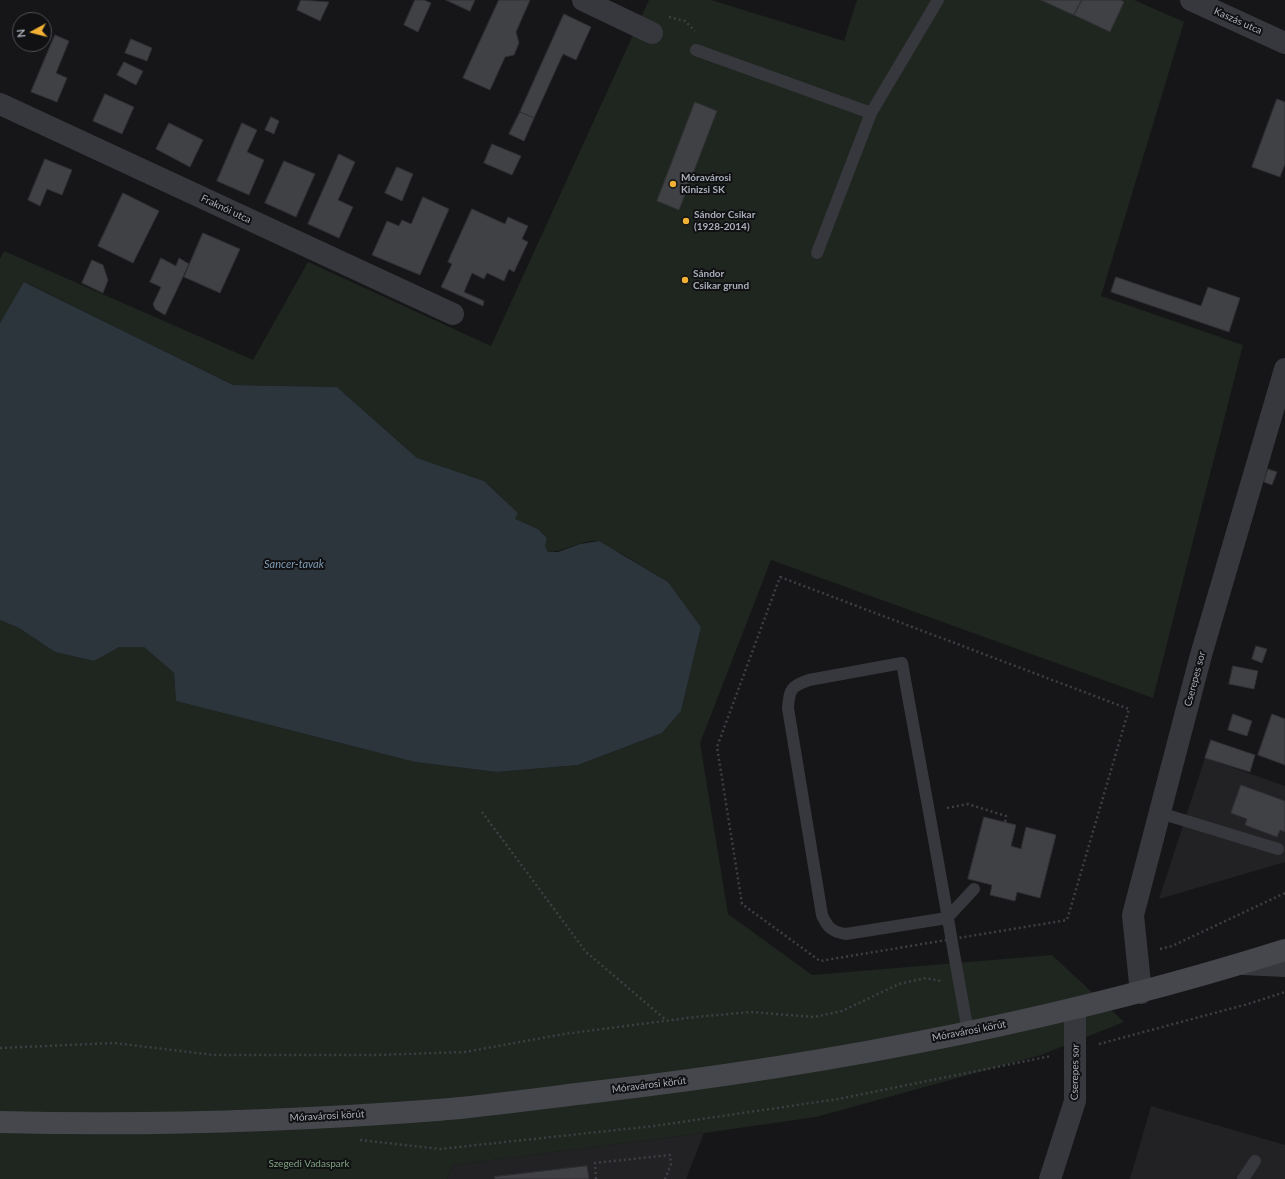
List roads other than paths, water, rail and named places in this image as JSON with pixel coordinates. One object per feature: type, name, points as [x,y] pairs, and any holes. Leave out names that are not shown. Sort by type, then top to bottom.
[{"type":"main road","name":"Móravárosi körút","points":[[0,1122],[68,1124],[252,1121],[441,1110],[648,1086],[811,1062],[968,1032],[1075,1009],[1141,992],[1285,950]]},
{"type":"street","points":[[583,0],[647,30]]},
{"type":"street","name":"Kaszás utca","points":[[1191,0],[1285,43]]},
{"type":"street","name":"Fraknói utca","points":[[0,104],[453,314]]},
{"type":"street","name":"Cserepes sor","points":[[1141,992],[1133,915],[1201,655],[1285,369]]},
{"type":"street","points":[[1241,964],[1285,966]]},
{"type":"street","name":"Cserepes sor","points":[[1050,1179],[1075,1101],[1075,1009]]},
{"type":"lane","points":[[817,253],[872,113],[938,0]]},
{"type":"lane","points":[[700,51],[872,113]]},
{"type":"lane","points":[[968,1032],[959,985],[947,918],[929,812],[902,664],[808,680],[797,684],[789,694],[788,708],[822,915],[827,926],[837,933],[846,934],[947,918],[974,889]]},
{"type":"lane","points":[[1160,813],[1278,849]]},
{"type":"lane","points":[[1243,1179],[1256,1161]]},
{"type":"water","name":"Sancer-tavak","points":[[24,282],[233,385],[337,387],[417,458],[484,481],[518,513],[515,519],[538,529],[547,538],[545,546],[548,552],[558,552],[580,544],[599,541],[668,582],[701,627],[681,711],[662,733],[578,765],[497,772],[415,762],[176,701],[174,673],[144,647],[119,647],[94,661],[55,652],[19,628],[0,620],[0,323]]},
{"type":"place","name":"Móravárosi Kinizsi SK","points":[[673,184]]},
{"type":"place","name":"Sándor Csikar (1928-2014)","points":[[686,221]]},
{"type":"place","name":"Sándor Csikar grund","points":[[685,280]]},
{"type":"park label","name":"Szegedi Vadaspark","points":[[309,1164]]}]
